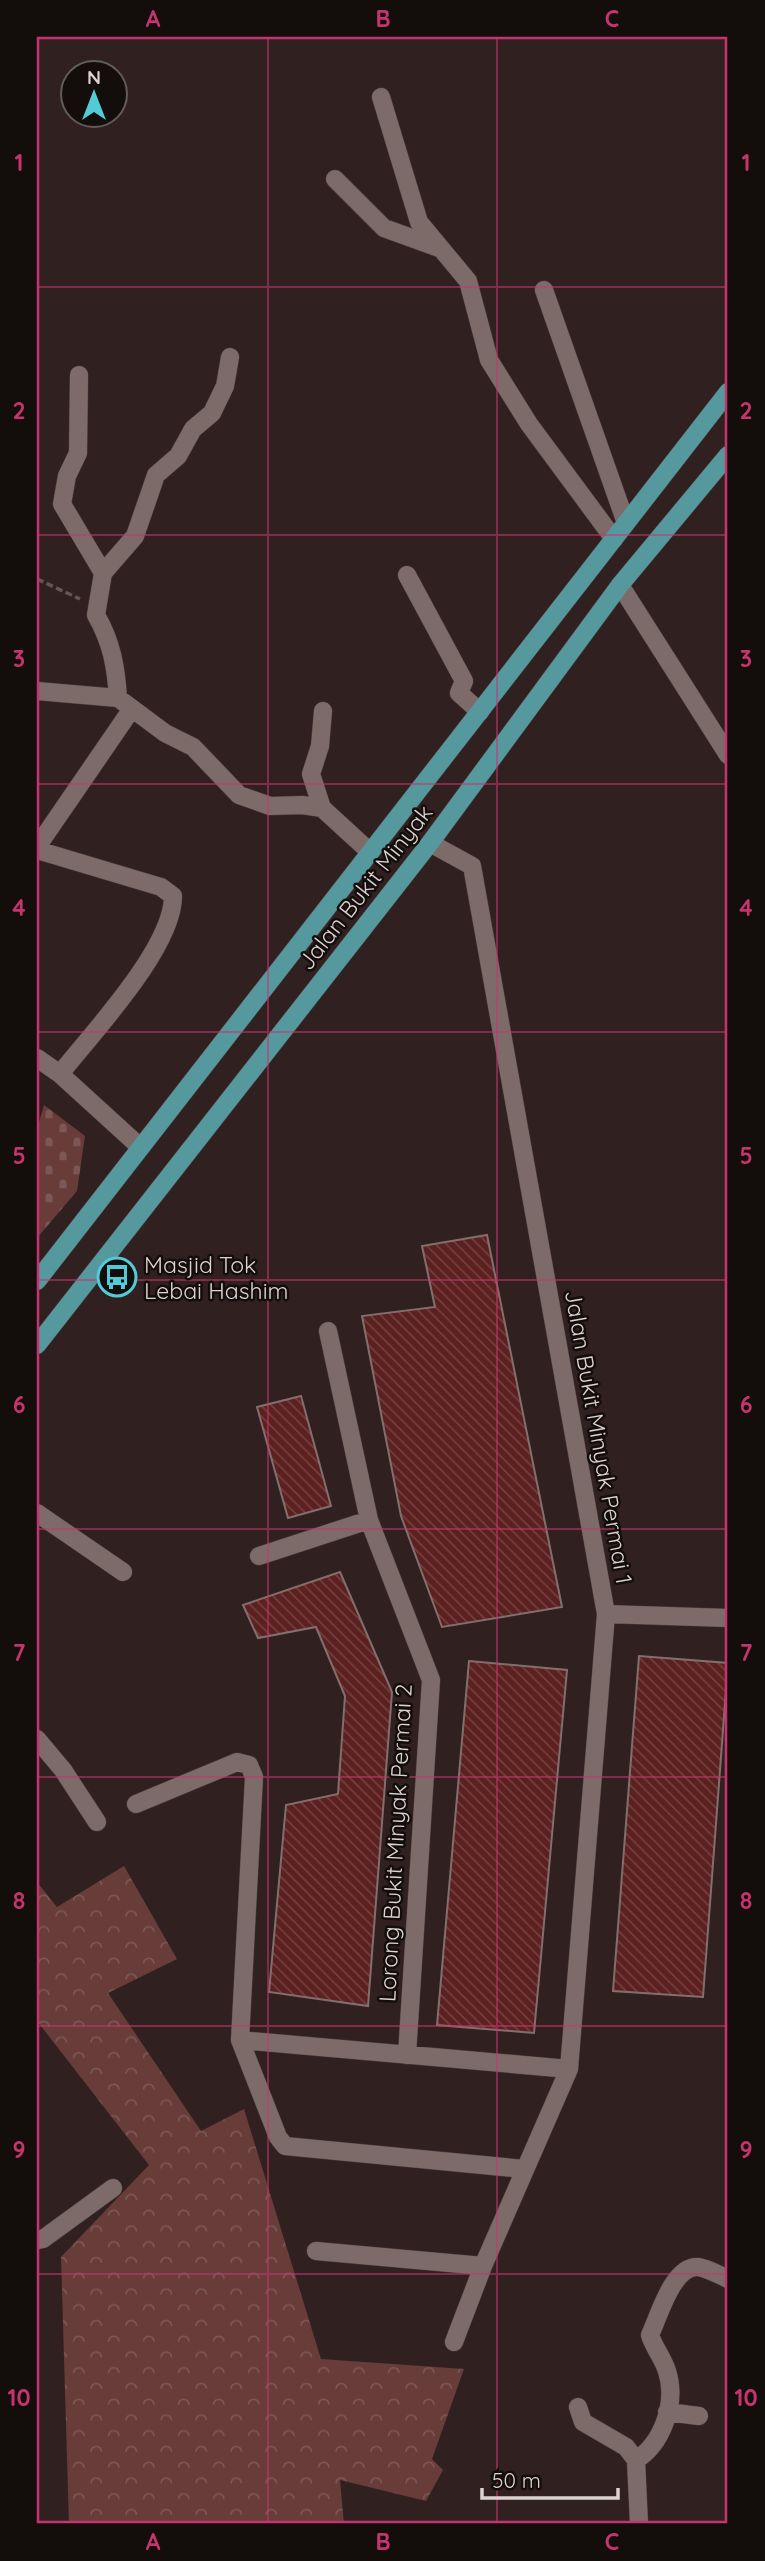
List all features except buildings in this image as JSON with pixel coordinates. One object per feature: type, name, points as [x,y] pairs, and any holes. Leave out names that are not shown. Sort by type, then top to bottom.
[{"type":"main road","name":"Jalan Bukit Minyak","points":[[37,1280],[728,392]]},
{"type":"main road","name":"Jalan Bukit Minyak","points":[[37,1345],[430,843],[620,585],[728,455]]},
{"type":"street","points":[[381,97],[419,222],[468,281],[489,360],[530,425],[614,538]]},
{"type":"street","points":[[335,179],[384,228],[442,249]]},
{"type":"street","points":[[544,290],[626,523]]},
{"type":"street","points":[[60,1074],[132,983],[153,951],[173,914],[173,896],[161,887],[37,848],[124,704],[109,638],[96,615],[103,573],[135,536],[156,475],[178,456],[193,429],[212,413],[225,386],[230,357]]},
{"type":"street","points":[[79,375],[78,453],[67,476],[62,503],[103,573]]},
{"type":"street","points":[[407,575],[464,681],[459,693],[480,712]]},
{"type":"street","points":[[620,585],[728,755]]},
{"type":"street","points":[[37,691],[124,704],[193,747],[239,796],[270,806],[302,804],[322,807]]},
{"type":"street","points":[[323,711],[320,746],[311,774],[322,807],[369,851]]},
{"type":"street","name":"Jalan Bukit Minyak Permai 1","points":[[430,843],[472,866],[606,1614],[569,2069],[483,2266],[454,2342]]},
{"type":"street","points":[[37,1058],[60,1074],[139,1146]]},
{"type":"street","name":"Lorong Bukit Minyak Permai 2","points":[[328,1331],[369,1520],[431,1680],[407,2055]]},
{"type":"street","points":[[37,1513],[123,1572]]},
{"type":"street","points":[[259,1556],[369,1520]]},
{"type":"street","points":[[606,1614],[728,1618]]},
{"type":"street","points":[[37,1739],[63,1770],[97,1822]]},
{"type":"street","points":[[136,1804],[237,1762],[249,1765],[254,1777],[240,2040],[278,2137],[285,2146],[524,2169]]},
{"type":"street","points":[[240,2040],[569,2069]]},
{"type":"street","points":[[37,2240],[43,2239],[113,2188]]},
{"type":"street","points":[[316,2251],[483,2266]]},
{"type":"street","points":[[636,2460],[649,2452],[670,2399],[667,2371],[650,2335],[677,2275],[687,2268],[698,2267],[728,2279]]},
{"type":"street","points":[[578,2407],[583,2422],[626,2447],[636,2460],[636,2506],[639,2524]]},
{"type":"street","points":[[667,2412],[699,2416]]},
{"type":"path","points":[[37,579],[81,599],[96,615]]},
{"type":"green space","points":[[44,1105],[85,1136],[77,1191],[37,1238],[37,1129]]},
{"type":"green space","points":[[124,1866],[177,1959],[108,1993],[201,2131],[244,2109],[321,2359],[464,2369],[432,2459],[443,2470],[426,2501],[340,2480],[344,2524],[69,2524],[61,2257],[149,2165],[37,2021],[37,1882],[57,1907]]},
{"type":"place","name":"Masjid Tok Lebai Hashim","points":[[117,1277]]}]
